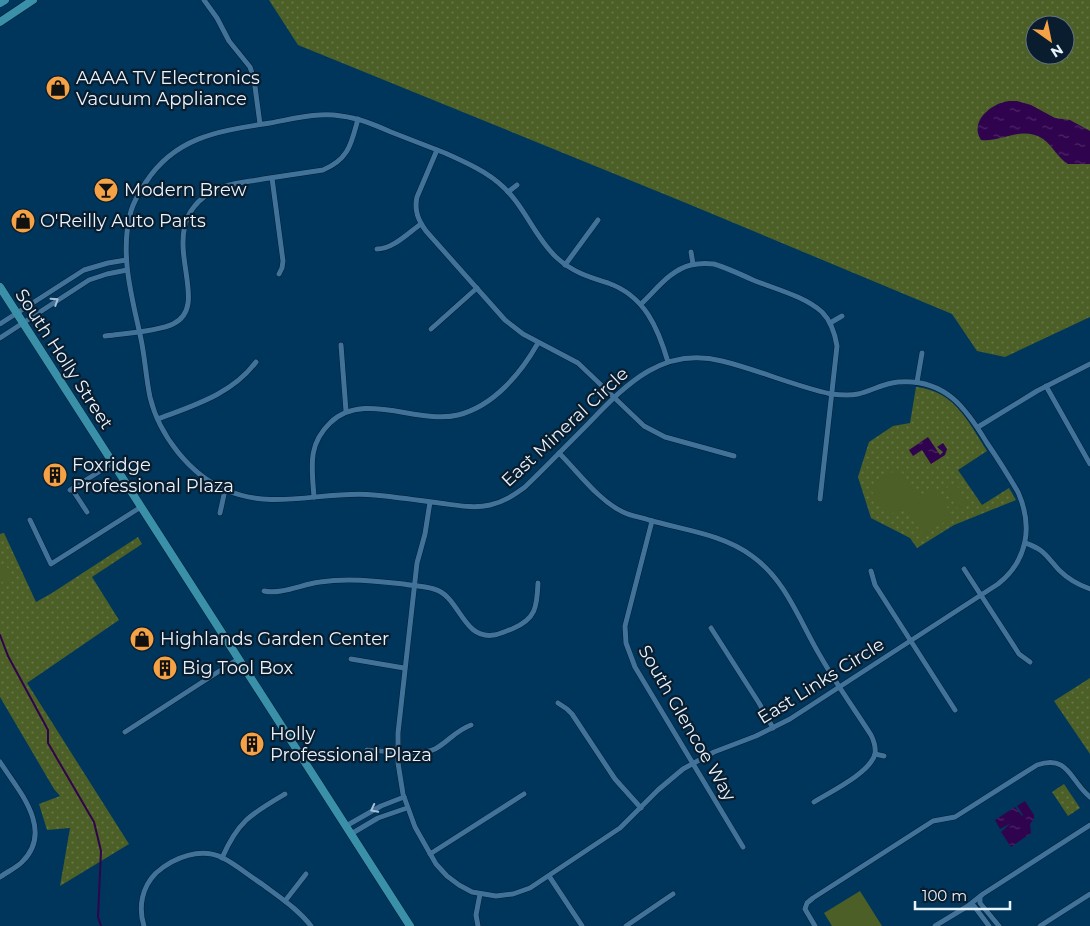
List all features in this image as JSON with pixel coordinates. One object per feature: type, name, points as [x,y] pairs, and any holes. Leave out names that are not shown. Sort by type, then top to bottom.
[{"type":"main road","points":[[0,4],[5,0]]},
{"type":"main road","points":[[0,22],[24,3],[33,0]]},
{"type":"main road","name":"South Holly Street","points":[[0,287],[410,926]]},
{"type":"street","points":[[204,0],[217,18],[226,36],[250,67],[254,79],[260,124]]},
{"type":"street","name":"East Mineral Circle","points":[[668,362],[657,328],[641,304],[616,286],[578,273],[565,265],[542,241],[508,192],[480,169],[437,150],[358,120],[340,115],[322,115],[260,124],[198,138],[182,146],[162,161],[149,177],[133,207],[126,236],[127,270],[150,398],[158,419],[172,444],[198,472],[225,490],[253,498],[272,500],[373,494],[467,507],[479,507],[502,501],[525,487],[629,383],[646,371],[668,362],[701,358],[722,361],[831,394],[850,395],[890,383],[917,382],[934,387],[954,398],[966,410],[978,427]]},
{"type":"street","points":[[105,336],[170,325],[179,320],[186,312],[190,296],[182,248],[182,236],[187,220],[208,194],[223,186],[323,170],[339,162],[344,156],[351,145],[358,120]]},
{"type":"street","points":[[437,150],[420,188],[416,203],[416,214],[421,224],[505,320],[522,334],[578,363],[639,422],[653,432],[734,456]]},
{"type":"street","points":[[272,178],[283,261],[279,274]]},
{"type":"street","points":[[508,192],[517,185]]},
{"type":"street","points":[[565,265],[598,220]]},
{"type":"street","points":[[376,249],[382,249],[391,245],[421,224]]},
{"type":"street","points":[[691,252],[693,264]]},
{"type":"street","points":[[0,324],[84,270],[126,260]]},
{"type":"street","points":[[641,304],[672,274],[693,264],[706,263],[720,266],[799,298],[818,309],[830,323],[837,346],[820,499]]},
{"type":"street","points":[[0,338],[89,280],[127,270]]},
{"type":"street","points":[[431,330],[477,288]]},
{"type":"street","points":[[830,323],[842,316]]},
{"type":"street","points":[[314,497],[311,462],[315,446],[327,425],[335,417],[346,411],[368,408],[441,417],[466,413],[481,406],[520,372],[538,343]]},
{"type":"street","points":[[341,345],[346,411]]},
{"type":"street","points":[[917,382],[922,353]]},
{"type":"street","points":[[158,419],[227,390],[248,373],[256,362]]},
{"type":"street","points":[[978,427],[1046,386],[1090,364]]},
{"type":"street","points":[[1046,386],[1090,464]]},
{"type":"street","name":"East Links Circle","points":[[480,894],[496,896],[513,894],[530,888],[611,835],[627,822],[667,782],[693,763],[714,752],[773,728],[981,596],[1011,572],[1021,556],[1025,543],[1027,520],[1018,492],[978,427]]},
{"type":"street","points":[[559,453],[612,505],[626,513],[725,541],[745,551],[760,562],[780,584],[821,658],[871,735],[875,747],[875,754],[868,766],[814,802]]},
{"type":"street","points":[[87,512],[71,490],[113,463]]},
{"type":"street","points":[[220,513],[225,490]]},
{"type":"street","points":[[430,502],[426,529],[417,562],[404,668],[398,733],[399,775],[407,808],[430,854],[452,881],[480,894],[476,909],[478,926]]},
{"type":"street","points":[[30,520],[51,564],[141,507]]},
{"type":"street","name":"South Glencoe Way","points":[[652,521],[627,616],[624,634],[626,643],[635,666],[743,847]]},
{"type":"street","points":[[1025,543],[1040,548],[1064,574],[1078,584],[1090,589]]},
{"type":"street","points":[[964,569],[1019,654],[1030,662]]},
{"type":"street","points":[[871,571],[875,585],[955,710]]},
{"type":"street","points":[[264,591],[276,592],[320,582],[344,580],[372,580],[438,590],[447,597],[472,629],[479,633],[492,635],[521,625],[532,615],[537,603],[538,584]]},
{"type":"street","points":[[710,628],[760,703],[773,728]]},
{"type":"street","points":[[125,732],[238,659]]},
{"type":"street","points":[[351,660],[404,668]]},
{"type":"street","points":[[558,703],[572,714],[615,779],[641,808]]},
{"type":"street","points":[[367,750],[398,752],[433,750],[460,729],[471,725]]},
{"type":"street","points":[[875,754],[884,756]]},
{"type":"street","points":[[0,762],[29,808],[35,824],[36,834],[34,843],[22,862],[0,877]]},
{"type":"street","points":[[815,926],[805,909],[807,903],[813,898],[933,821],[955,817],[1036,765],[1052,762],[1064,766],[1078,786],[1090,797]]},
{"type":"street","points":[[222,858],[233,835],[243,821],[285,794]]},
{"type":"street","points":[[430,854],[524,794]]},
{"type":"street","points":[[346,826],[381,806],[404,797]]},
{"type":"street","points":[[351,834],[378,818],[407,808]]},
{"type":"street","points":[[935,926],[1090,825]]},
{"type":"street","points":[[144,926],[141,910],[144,892],[150,880],[170,863],[184,856],[201,854],[222,858],[285,901],[312,926]]},
{"type":"street","points":[[285,901],[306,874]]},
{"type":"street","points":[[548,876],[582,926]]},
{"type":"street","points":[[626,926],[672,894]]},
{"type":"street","points":[[1040,926],[1090,894]]},
{"type":"street","points":[[980,898],[980,903],[999,926]]},
{"type":"street","points":[[968,906],[974,906],[989,926]]},
{"type":"green space","points":[[269,0],[1090,0],[1090,317],[1005,357],[977,351],[952,314],[298,45]]},
{"type":"green space","points":[[916,387],[929,390],[951,401],[966,419],[987,451],[958,470],[982,505],[1009,488],[1016,500],[954,525],[917,548],[910,538],[871,518],[858,477],[869,442],[893,426],[910,423]]},
{"type":"green space","points":[[899,468],[917,497],[934,487],[953,516],[923,535],[904,506],[888,516],[869,487]]},
{"type":"green space","points":[[955,483],[968,503],[958,509],[945,489]]},
{"type":"green space","points":[[4,533],[36,602],[138,537],[142,544],[92,577],[119,620],[27,683],[129,844],[60,886],[70,828],[47,830],[39,804],[60,796],[54,789],[0,697],[0,534]]},
{"type":"green space","points":[[5,564],[15,580],[5,586],[0,578],[0,567]]},
{"type":"green space","points":[[1090,678],[1090,754],[1054,701]]},
{"type":"green space","points":[[1064,784],[1080,808],[1068,816],[1052,792]]},
{"type":"green space","points":[[860,891],[882,926],[832,926],[824,913]]},
{"type":"water","points":[[1009,101],[1031,105],[1055,118],[1070,120],[1090,131],[1090,164],[1068,164],[1061,159],[1047,142],[1035,135],[1019,134],[981,140],[978,127],[984,114],[995,105]]},
{"type":"water","points":[[928,437],[940,455],[943,452],[937,447],[943,443],[947,449],[945,455],[931,464],[922,450],[913,456],[909,450]]},
{"type":"water","points":[[1025,801],[1034,815],[1034,819],[1030,824],[1031,833],[1011,847],[1001,832],[1011,823],[1000,829],[995,820],[1015,807],[1022,816],[1017,806]]},
{"type":"waterway","points":[[0,635],[8,656],[48,730],[48,743],[94,822],[101,851],[98,917],[101,926]]},
{"type":"place","name":"AAAA TV Electronics Vacuum Appliance","points":[[58,88]]},
{"type":"place","name":"Modern Brew","points":[[106,190]]},
{"type":"place","name":"O'Reilly Auto Parts","points":[[23,221]]},
{"type":"place","name":"Foxridge Professional Plaza","points":[[55,475]]},
{"type":"place","name":"Highlands Garden Center","points":[[142,639]]},
{"type":"place","name":"Big Tool Box","points":[[165,668]]},
{"type":"place","name":"Holly Professional Plaza","points":[[252,744]]}]
